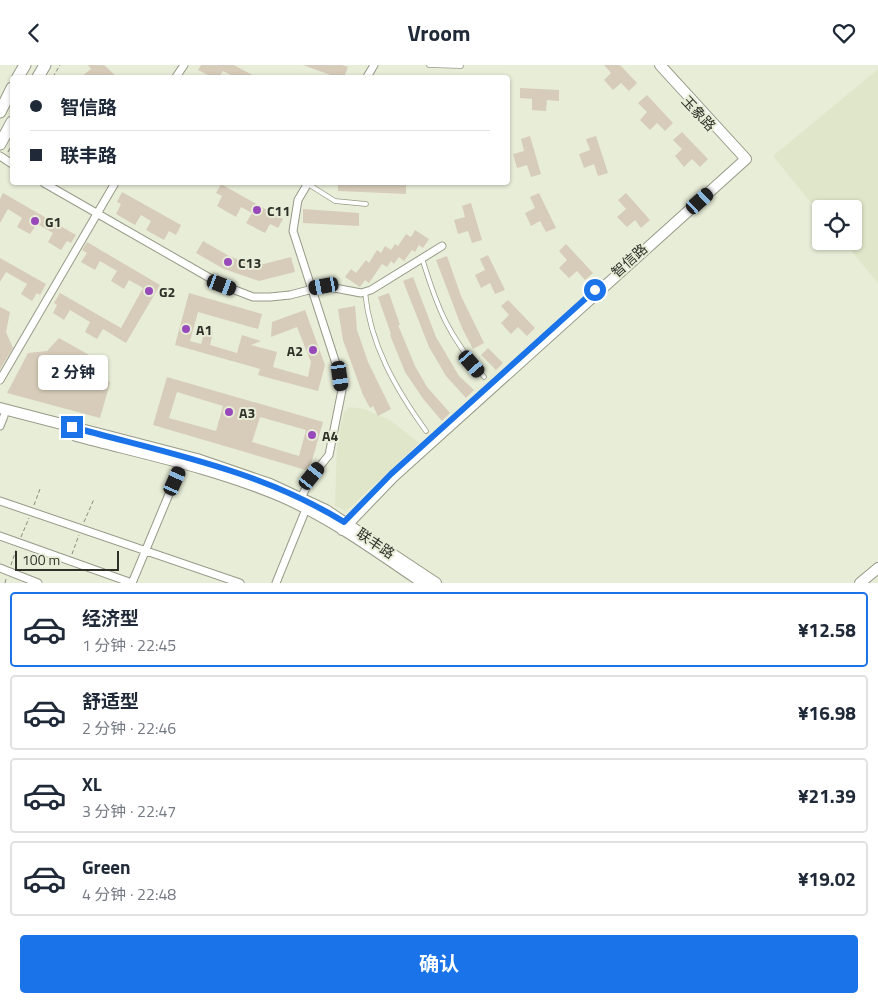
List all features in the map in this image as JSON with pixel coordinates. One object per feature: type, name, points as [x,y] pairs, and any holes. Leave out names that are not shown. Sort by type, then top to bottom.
[{"type":"main road","name":"玉象路","points":[[655,65],[744,158]]},
{"type":"main road","name":"玉象路","points":[[660,65],[744,158]]},
{"type":"main road","points":[[0,112],[10,92]]},
{"type":"main road","points":[[0,144],[10,126]]},
{"type":"main road","name":"智信路","points":[[343,526],[393,477],[744,158]]},
{"type":"main road","name":"联丰路","points":[[1,416],[215,464],[301,498],[423,583]]},
{"type":"main road","name":"联丰路","points":[[1,416],[182,463],[252,485],[343,526],[436,583]]},
{"type":"main road","points":[[860,583],[878,568]]},
{"type":"main road","points":[[871,583],[878,577]]},
{"type":"street","points":[[48,185],[222,285],[253,297],[290,295],[324,286],[365,292],[379,287],[442,246]]},
{"type":"street","points":[[0,380],[114,185]]},
{"type":"street","points":[[301,498],[312,476],[328,455],[342,390],[340,376],[310,289],[293,231],[298,200],[307,185]]},
{"type":"street","points":[[0,536],[132,583],[182,463]]},
{"type":"street","points":[[0,501],[240,583]]},
{"type":"street","points":[[276,583],[306,509]]},
{"type":"street","points":[[0,568],[38,583]]},
{"type":"lane","points":[[429,65],[461,66]]},
{"type":"lane","points":[[311,185],[336,201],[366,204]]},
{"type":"lane","points":[[422,259],[447,327],[461,351],[484,377]]},
{"type":"lane","points":[[365,292],[372,332],[382,361],[394,385],[426,431]]},
{"type":"shaded area","points":[[878,69],[878,283],[850,250],[862,250],[862,200],[812,200],[812,204],[773,156]]},
{"type":"shaded area","points":[[350,407],[364,409],[390,420],[419,443],[346,511],[335,506],[337,444],[344,412]]},
{"type":"building","points":[[88,65],[104,65],[115,75],[84,75],[91,69]]},
{"type":"building","points":[[201,65],[234,65],[252,75],[231,75],[223,71],[220,75],[208,75],[198,70]]},
{"type":"building","points":[[303,65],[342,65],[348,67],[345,75],[330,75]]},
{"type":"building","points":[[604,65],[620,65],[637,83],[629,91],[621,83],[613,90],[604,80],[611,73]]},
{"type":"building","points":[[520,88],[559,90],[559,101],[547,100],[546,111],[532,110],[532,99],[520,98]]},
{"type":"building","points":[[647,95],[673,123],[665,131],[657,123],[650,130],[640,120],[647,112],[638,103]]},
{"type":"building","points":[[682,132],[708,159],[700,167],[692,159],[684,167],[675,156],[682,149],[673,140]]},
{"type":"building","points":[[530,136],[541,174],[531,177],[527,165],[517,168],[513,154],[524,151],[521,139]]},
{"type":"building","points":[[596,136],[608,173],[598,176],[594,164],[584,168],[579,154],[590,150],[586,139]]},
{"type":"building","name":"C11","points":[[220,185],[223,185],[283,219],[278,228],[270,224],[265,233],[246,223],[252,213],[241,207],[236,217],[217,206],[222,196],[216,193]]},
{"type":"building","points":[[338,185],[406,185],[406,194],[338,191]]},
{"type":"building","points":[[122,192],[181,225],[176,235],[169,231],[164,240],[146,230],[151,221],[141,215],[135,225],[116,214],[121,204],[117,202]]},
{"type":"building","name":"G1","points":[[3,193],[76,235],[71,243],[67,241],[61,250],[48,242],[53,233],[37,224],[30,234],[17,227],[22,218],[8,209],[0,223],[0,199]]},
{"type":"building","points":[[539,193],[556,228],[546,232],[540,221],[531,226],[525,213],[535,208],[530,197]]},
{"type":"building","points":[[626,193],[650,220],[641,228],[635,220],[627,227],[617,217],[626,209],[618,200]]},
{"type":"building","points":[[471,203],[482,240],[472,243],[468,231],[458,234],[454,220],[465,217],[462,206]]},
{"type":"building","points":[[303,209],[359,213],[359,226],[303,223]]},
{"type":"building","points":[[415,230],[429,239],[423,248],[419,245],[415,252],[412,250],[404,261],[399,257],[394,264],[391,261],[387,267],[382,264],[369,283],[365,280],[360,287],[345,277],[351,269],[356,273],[366,260],[369,263],[377,250],[381,253],[385,246],[391,250],[395,244],[398,246],[406,234],[411,237]]},
{"type":"building","name":"C13","points":[[203,241],[229,256],[256,266],[291,257],[295,272],[259,281],[224,269],[196,253]]},
{"type":"building","name":"G2","points":[[87,242],[160,285],[126,343],[103,329],[97,339],[85,332],[90,322],[70,310],[64,320],[53,313],[57,305],[54,303],[60,293],[121,328],[143,288],[129,280],[124,289],[111,281],[117,271],[100,261],[95,270],[81,262],[87,253],[82,250]]},
{"type":"building","points":[[566,244],[593,273],[585,280],[577,271],[569,278],[559,268],[567,260],[559,251]]},
{"type":"building","points":[[488,255],[505,290],[495,294],[490,283],[481,288],[475,275],[485,270],[480,259]]},
{"type":"building","points":[[447,256],[461,296],[484,343],[473,349],[462,328],[436,260]]},
{"type":"building","points":[[0,258],[46,284],[40,295],[37,293],[32,301],[21,294],[27,284],[6,272],[0,282]]},
{"type":"building","points":[[413,277],[436,337],[459,376],[474,390],[466,398],[446,376],[429,347],[403,281]]},
{"type":"building","points":[[189,293],[262,314],[258,329],[198,312],[190,341],[201,344],[205,330],[213,332],[210,345],[237,353],[242,335],[261,341],[251,345],[277,352],[273,367],[308,377],[311,362],[297,327],[271,337],[272,322],[305,310],[325,365],[318,391],[258,375],[260,369],[175,345]]},
{"type":"building","points":[[389,293],[400,325],[398,325],[415,366],[427,387],[450,413],[442,421],[424,400],[405,372],[390,335],[378,297]]},
{"type":"building","points":[[508,300],[535,328],[527,336],[518,327],[511,334],[501,323],[509,315],[501,306]]},
{"type":"building","points":[[355,306],[357,330],[368,362],[391,409],[378,416],[373,406],[370,408],[363,395],[343,340],[338,309]]},
{"type":"building","points":[[0,307],[10,312],[6,332],[13,348],[0,369]]},
{"type":"building","points":[[59,338],[91,356],[110,383],[100,418],[7,393],[28,353],[47,351]]},
{"type":"building","points":[[488,348],[503,363],[496,370],[481,355]]},
{"type":"building","points":[[167,377],[323,422],[309,471],[153,425]],"holes":[[[177,392],[223,406],[216,431],[169,418]],[[260,417],[306,430],[299,456],[252,442]]]},
{"type":"place","name":"C11","points":[[257,210]]},
{"type":"place","name":"G1","points":[[35,221]]},
{"type":"place","name":"C13","points":[[228,262]]},
{"type":"place","name":"G2","points":[[149,291]]},
{"type":"place","name":"A1","points":[[186,329]]},
{"type":"place","name":"A2","points":[[313,350]]},
{"type":"place","name":"A3","points":[[229,412]]},
{"type":"place","name":"A4","points":[[312,435]]},
{"type":"route","points":[[72,427],[236,471],[301,498],[326,510],[344,522],[371,492],[595,290]]}]
